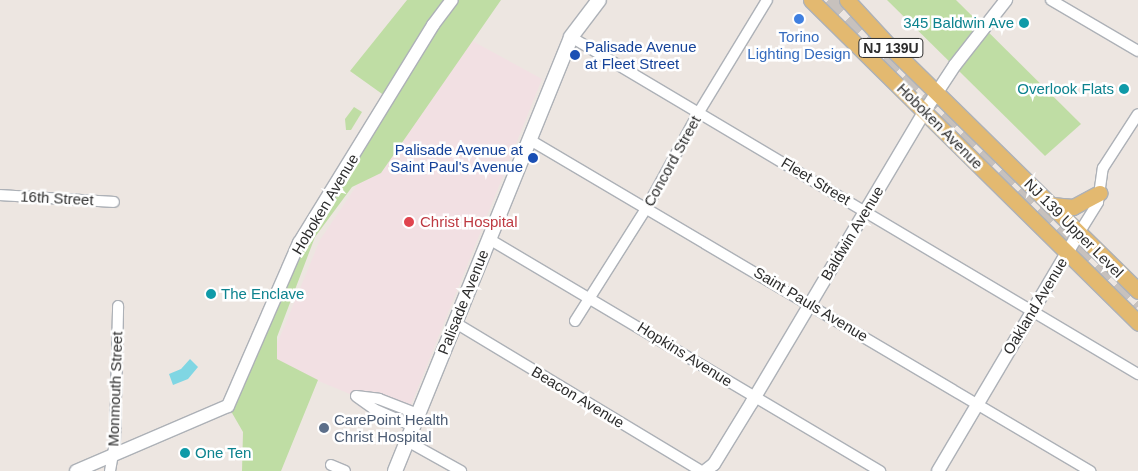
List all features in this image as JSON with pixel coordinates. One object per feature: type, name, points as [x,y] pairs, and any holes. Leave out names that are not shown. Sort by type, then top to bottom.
[{"type":"main road","name":"Palisade Avenue","points":[[395,471],[571,37],[599,0]]},
{"type":"main road","name":"Hoboken Avenue","points":[[811,0],[1068,252]]},
{"type":"main road","name":"Hoboken Avenue","points":[[848,0],[936,93],[1010,165]]},
{"type":"main road","name":"NJ 139 Upper Level","points":[[1010,165],[1138,291]]},
{"type":"main road","points":[[1051,205],[1073,207],[1100,193]]},
{"type":"main road","name":"NJ 139 Upper Level","points":[[1068,252],[1138,323]]},
{"type":"street","name":"Hoboken Avenue","points":[[76,471],[228,406],[299,243],[432,25],[452,0]]},
{"type":"street","name":"Concord Street","points":[[575,321],[647,207],[699,112],[767,0]]},
{"type":"street","name":"Baldwin Avenue","points":[[705,471],[714,464],[755,397],[936,93],[955,65],[1006,0]]},
{"type":"street","points":[[1051,0],[1138,51]]},
{"type":"street","name":"Fleet Street","points":[[571,37],[1138,374]]},
{"type":"street","name":"Oakland Avenue","points":[[938,471],[1097,205],[1103,168],[1138,114]]},
{"type":"street","name":"Saint Pauls Avenue","points":[[530,140],[647,207],[1090,471]]},
{"type":"street","name":"16th Street","points":[[0,195],[114,202]]},
{"type":"street","name":"Hopkins Avenue","points":[[489,239],[590,297],[880,471]]},
{"type":"street","name":"Monmouth Street","points":[[110,471],[115,443],[118,306]]},
{"type":"street","name":"Beacon Avenue","points":[[454,322],[701,471]]},
{"type":"street","points":[[356,396],[379,398],[415,420],[374,410],[356,396]]},
{"type":"street","points":[[407,441],[461,471]]},
{"type":"street","points":[[331,465],[346,471]]},
{"type":"shaded area","name":"Christ Hospital","points":[[467,38],[542,79],[403,425],[359,407],[362,399],[270,361],[320,240],[363,176]]},
{"type":"green space","points":[[407,0],[501,0],[381,173],[352,187],[315,237],[277,337],[277,359],[318,380],[281,471],[242,471],[243,432],[228,406],[312,215],[385,96],[350,71]]},
{"type":"green space","points":[[887,0],[956,0],[1081,124],[1045,156]]},
{"type":"green space","points":[[354,107],[362,112],[351,130],[346,130],[345,119]]},
{"type":"water","points":[[190,359],[198,367],[188,379],[173,385],[169,374],[181,369]]},
{"type":"tunnel","points":[[828,0],[1138,306]]},
{"type":"place","name":"Torino Lighting Design","points":[[799,19]]},
{"type":"place","name":"345 Baldwin Ave","points":[[1024,23]]},
{"type":"place","name":"Palisade Avenue at Fleet Street","points":[[575,55]]},
{"type":"place","name":"Overlook Flats","points":[[1124,89]]},
{"type":"place","name":"Palisade Avenue at Saint Paul's Avenue","points":[[533,158]]},
{"type":"place","name":"Christ Hospital","points":[[409,222]]},
{"type":"place","name":"The Enclave","points":[[211,294]]},
{"type":"place","name":"CarePoint Health Christ Hospital","points":[[324,428]]},
{"type":"place","name":"One Ten","points":[[185,453]]}]
